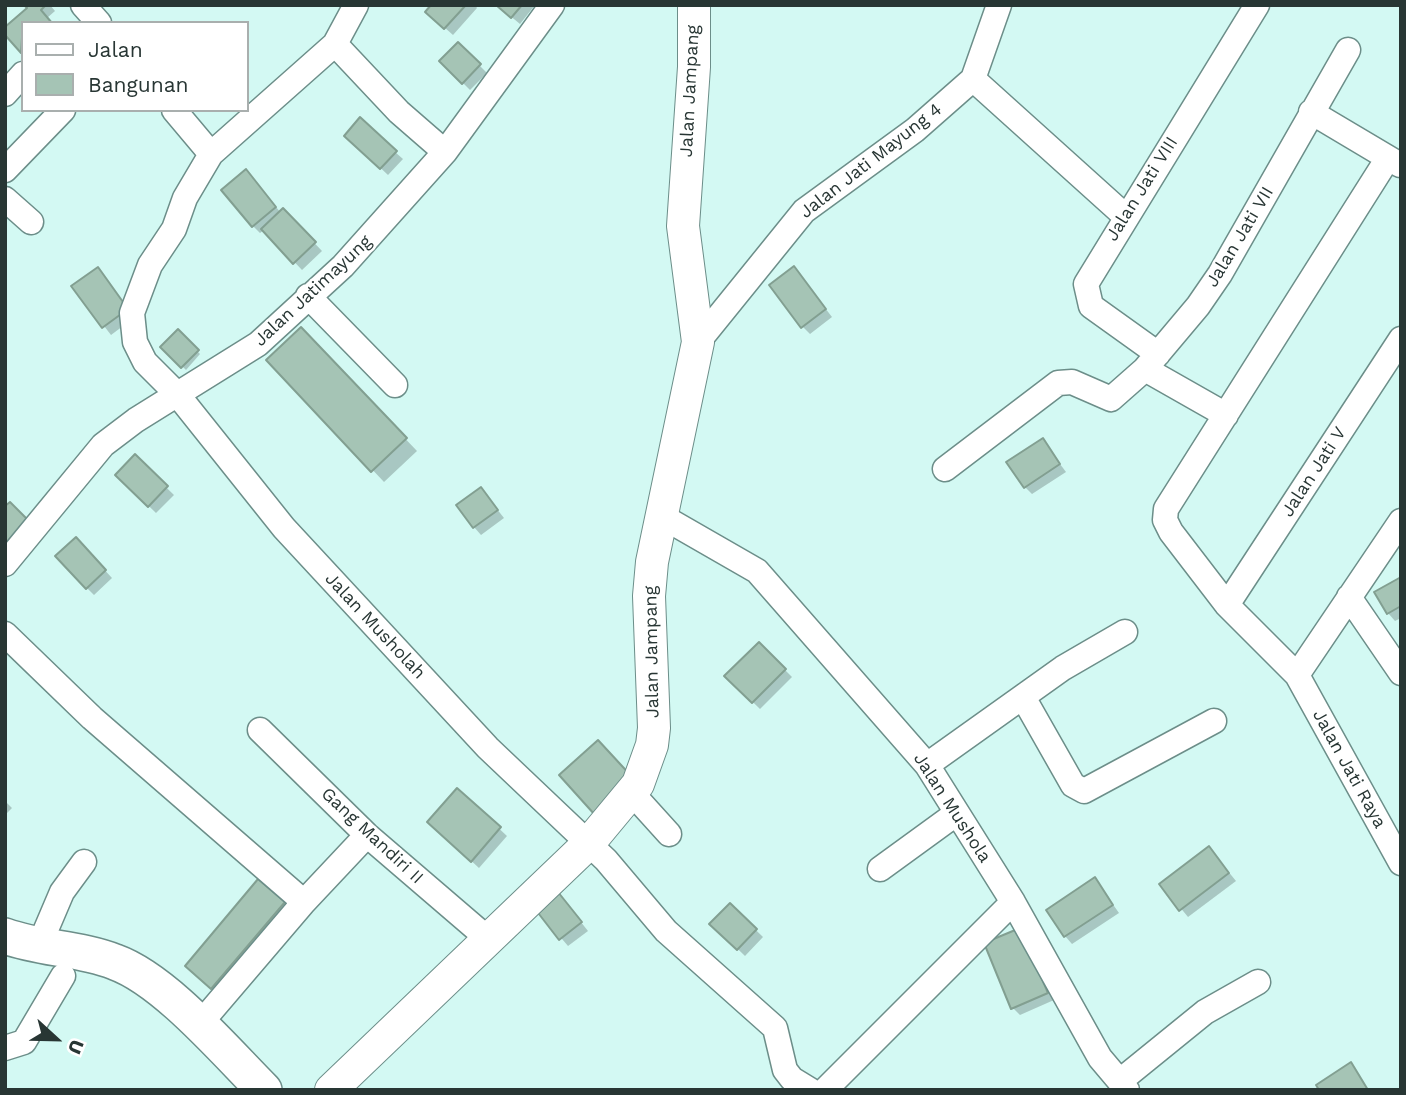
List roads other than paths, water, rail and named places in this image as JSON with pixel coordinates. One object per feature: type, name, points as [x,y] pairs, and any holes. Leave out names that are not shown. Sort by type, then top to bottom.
[{"type":"main road","points":[[5,936],[38,946],[96,955],[118,963],[153,985],[264,1090]]},
{"type":"street","points":[[355,5],[335,44],[399,112],[444,152]]},
{"type":"street","name":"Jalan Jatimayung","points":[[5,564],[103,445],[136,419],[258,344],[383,225],[444,152],[552,5]]},
{"type":"street","name":"Jalan Jampang","points":[[331,1090],[589,843],[638,784],[652,745],[654,712],[649,596],[652,562],[698,342],[683,226],[694,66],[694,5]]},
{"type":"street","name":"Jalan Jati Mayung 4","points":[[698,342],[804,211],[915,130],[973,79],[999,5]]},
{"type":"street","name":"Jalan Jati VIII","points":[[1152,362],[1091,306],[1086,296],[1089,275],[1257,5]]},
{"type":"street","name":"Jalan Musholah","points":[[335,44],[211,153],[186,198],[174,229],[150,265],[131,323],[135,342],[145,362],[177,394],[284,528],[488,748],[589,843],[666,931],[775,1028],[785,1070],[792,1079],[810,1090]]},
{"type":"street","name":"Jalan Jati VII","points":[[945,469],[1058,383],[1072,382],[1111,399],[1152,362],[1220,274],[1348,50]]},
{"type":"street","points":[[5,94],[21,76]]},
{"type":"street","points":[[973,79],[1125,216]]},
{"type":"street","points":[[5,170],[61,112]]},
{"type":"street","points":[[176,112],[211,153]]},
{"type":"street","points":[[1152,362],[1226,415],[1394,162],[1311,112]]},
{"type":"street","points":[[5,199],[31,222]]},
{"type":"street","points":[[308,296],[395,385]]},
{"type":"street","name":"Jalan Jati V","points":[[1227,605],[1401,339]]},
{"type":"street","name":"Jalan Jati Raya","points":[[1226,415],[1166,509],[1165,520],[1171,532],[1227,605],[1297,675],[1401,863]]},
{"type":"street","name":"Jalan Mushola","points":[[663,517],[757,571],[927,765],[1013,902],[1100,1058],[1123,1085]]},
{"type":"street","points":[[1297,675],[1401,521]]},
{"type":"street","points":[[1349,597],[1401,673]]},
{"type":"street","points":[[927,765],[1063,667],[1125,632]]},
{"type":"street","points":[[5,634],[92,718],[304,902]]},
{"type":"street","points":[[1023,697],[1073,785],[1084,791],[1214,721]]},
{"type":"street","name":"Gang Mandiri II","points":[[260,730],[367,835],[487,938]]},
{"type":"street","points":[[631,792],[669,834]]},
{"type":"street","points":[[880,869],[957,813]]},
{"type":"street","points":[[198,1025],[304,902],[367,835]]},
{"type":"street","points":[[38,946],[62,892],[83,862]]},
{"type":"street","points":[[825,1090],[1013,902]]},
{"type":"street","points":[[5,1048],[24,1042],[64,976]]},
{"type":"street","points":[[1123,1085],[1205,1012],[1258,982]]}]
